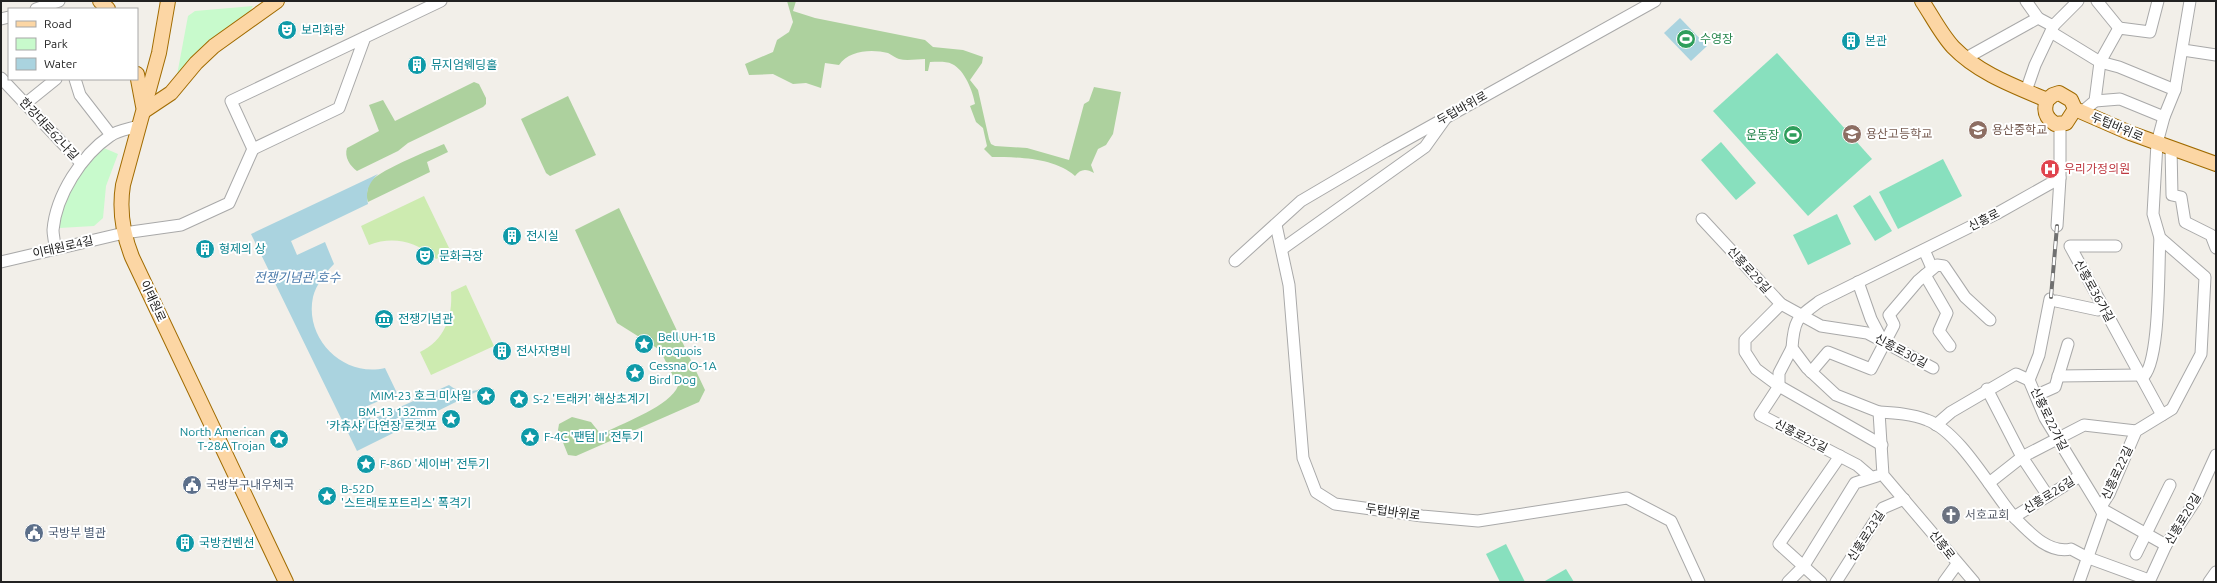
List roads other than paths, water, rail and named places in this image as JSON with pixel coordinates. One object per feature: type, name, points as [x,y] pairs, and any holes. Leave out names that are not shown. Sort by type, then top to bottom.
[{"type":"main road","name":"이태원로","points":[[168,1],[159,53],[122,194],[124,233],[132,257],[286,582]]},
{"type":"main road","points":[[138,79],[144,111],[171,93],[196,63],[214,46],[277,1]]},
{"type":"main road","points":[[1922,1],[1952,46],[1966,58],[1995,77],[2046,100],[2045,111],[2048,119],[2055,124],[2060,125],[2066,123],[2079,111]]},
{"type":"main road","name":"두텁바위로","points":[[2046,100],[2059,93],[2071,100],[2079,111],[2130,134],[2216,164]]},
{"type":"street","points":[[365,37],[339,108],[253,149],[231,101],[365,37],[441,1]]},
{"type":"street","name":"두텁바위로","points":[[1235,261],[1301,201],[1446,117],[1655,1]]},
{"type":"street","points":[[2026,1],[2038,18],[2100,62],[2119,67],[2175,90]]},
{"type":"street","points":[[2026,91],[2035,65],[2052,29],[2078,1]]},
{"type":"street","points":[[2096,1],[2119,28],[2150,32],[2158,1]]},
{"type":"street","points":[[2058,376],[2141,377],[2147,375],[2151,365],[2156,332],[2160,238],[2153,214],[2157,143],[2164,117],[2175,90],[2183,50],[2190,1]]},
{"type":"street","points":[[41,8],[55,5]]},
{"type":"street","points":[[1966,58],[2038,18]]},
{"type":"street","points":[[2095,101],[2100,62],[2119,28]]},
{"type":"street","points":[[2183,50],[2216,55]]},
{"type":"street","name":"한강대로62나길","points":[[1,78],[81,163]]},
{"type":"street","points":[[25,104],[55,80]]},
{"type":"street","points":[[75,80],[80,95],[111,134]]},
{"type":"street","points":[[2079,111],[2095,101],[2120,99],[2164,117]]},
{"type":"street","points":[[1282,249],[1425,147],[1446,117]]},
{"type":"street","points":[[2056,226],[2060,178],[2060,125]]},
{"type":"street","points":[[55,248],[53,231],[58,204],[81,163],[92,150],[111,134],[139,126]]},
{"type":"street","points":[[2171,148],[2172,195],[2181,197],[2185,222],[2211,235],[2216,248]]},
{"type":"street","name":"이태원로4길","points":[[1,262],[55,248],[124,233],[181,226],[229,203],[253,149]]},
{"type":"street","name":"신흥로","points":[[1799,316],[1820,301],[1996,214],[2060,178]]},
{"type":"street","name":"신흥로29길","points":[[1702,219],[1781,304],[1799,316]]},
{"type":"street","name":"두텁바위로","points":[[1276,225],[1289,286],[1303,458],[1316,492],[1335,504],[1478,522],[1627,498],[1670,522],[1698,582]]},
{"type":"street","points":[[2160,238],[2211,275]]},
{"type":"street","name":"신흥로36가길","points":[[2116,246],[2070,246],[2162,415]]},
{"type":"street","points":[[1924,250],[1929,271],[1947,313],[1939,331],[1950,346]]},
{"type":"street","points":[[1811,372],[1828,352],[1871,369],[1894,325],[1889,315],[1896,304],[1937,265],[1944,266],[1965,297],[1990,320]]},
{"type":"street","name":"신흥로22길","points":[[2059,439],[2084,425],[2136,430],[2172,409],[2201,354],[2211,275]]},
{"type":"street","points":[[1858,282],[1871,319],[1884,343]]},
{"type":"street","name":"신흥로22가길","points":[[2100,508],[2045,418],[2037,395],[2029,380],[2039,355],[2053,300],[2098,310],[2103,307]]},
{"type":"street","points":[[1781,304],[1745,340],[1746,352],[1756,369],[1779,386],[1882,446]]},
{"type":"street","points":[[1779,386],[1779,372],[1792,348],[1793,330],[1799,316]]},
{"type":"street","name":"신흥로30길","points":[[1799,316],[1821,326],[1867,333],[1933,368]]},
{"type":"street","points":[[2037,395],[2055,387],[2068,344]]},
{"type":"street","points":[[1788,582],[1803,567],[1856,483],[1884,474],[1879,412],[1836,395],[1811,372],[1792,348]]},
{"type":"street","points":[[1936,425],[1951,412],[1987,389],[2016,374],[2029,380]]},
{"type":"street","name":"신흥로25길","points":[[1779,386],[1760,415],[1857,465],[1871,477]]},
{"type":"street","points":[[1987,389],[2022,457],[2048,496]]},
{"type":"street","name":"신흥로26길","points":[[1879,412],[1901,413],[1928,420],[1936,425],[1953,439],[1989,482],[1998,497],[2014,517],[2080,476]]},
{"type":"street","name":"신흥로22길","points":[[2079,582],[2086,557],[2103,514],[2100,508],[2109,494],[2136,430]]},
{"type":"street","points":[[1989,482],[2022,457],[2059,439]]},
{"type":"street","name":"신흥로20길","points":[[2149,581],[2166,545],[2195,501],[2216,455]]},
{"type":"street","points":[[1821,582],[1779,544],[1840,456]]},
{"type":"street","name":"신흥로","points":[[1884,474],[1957,564],[1974,582]]},
{"type":"street","points":[[2136,554],[2170,485]]},
{"type":"street","name":"신흥로23길","points":[[1836,582],[1883,508],[1904,499]]},
{"type":"street","points":[[2100,508],[2166,545]]},
{"type":"street","points":[[2014,517],[2037,539],[2061,551],[2071,548],[2086,557],[2149,581]]},
{"type":"street","name":"신흥로","points":[[1944,582],[1957,564]]},
{"type":"street","points":[[2208,582],[2216,572]]},
{"type":"water","name":"수영장","points":[[1680,18],[1707,46],[1691,61],[1664,33]]},
{"type":"water","name":"전쟁기념관 호수","points":[[378,174],[372,181],[367,191],[368,204],[291,241],[297,255],[325,242],[334,264],[321,279],[313,297],[312,313],[315,327],[321,341],[330,352],[342,361],[355,367],[370,370],[385,368],[397,393],[365,407],[371,420],[449,385],[461,391],[474,391],[482,389],[357,451],[251,234]]},
{"type":"railway","points":[[2051,297],[2057,226]]},
{"type":"place","name":"보리화랑","points":[[287,30]]},
{"type":"place","name":"수영장","points":[[1686,39]]},
{"type":"place","name":"본관","points":[[1851,41]]},
{"type":"place","name":"뮤지엄웨딩홀","points":[[417,65]]},
{"type":"place","name":"용산중학교","points":[[1978,130]]},
{"type":"place","name":"용산고등학교","points":[[1852,134]]},
{"type":"place","name":"운동장","points":[[1793,135]]},
{"type":"place","name":"우리가정의원","points":[[2050,169]]},
{"type":"place","name":"전시실","points":[[512,236]]},
{"type":"place","name":"형제의 상","points":[[205,249]]},
{"type":"place","name":"문화극장","points":[[425,256]]},
{"type":"place","name":"전쟁기념관","points":[[384,319]]},
{"type":"place","name":"Bell UH-1B Iroquois","points":[[644,344]]},
{"type":"place","name":"전사자명비","points":[[502,351]]},
{"type":"place","name":"Cessna O-1A Bird Dog","points":[[635,373]]},
{"type":"place","name":"MIM-23 호크 미사일","points":[[486,396]]},
{"type":"place","name":"S-2 '트래커' 해상초계기","points":[[519,399]]},
{"type":"place","name":"BM-13 132mm '카츄샤' 다연장 로켓포","points":[[451,419]]},
{"type":"place","name":"F-4C '팬텀 II' 전투기","points":[[530,437]]},
{"type":"place","name":"North American T-28A Trojan","points":[[279,439]]},
{"type":"place","name":"F-86D '세이버' 전투기","points":[[366,464]]},
{"type":"place","name":"국방부구내우체국","points":[[192,485]]},
{"type":"place","name":"B-52D '스트래토포트리스' 폭격기","points":[[327,496]]},
{"type":"place","name":"서호교회","points":[[1951,515]]},
{"type":"place","name":"국방부 별관","points":[[34,533]]},
{"type":"place","name":"국방컨벤션","points":[[185,543]]}]
